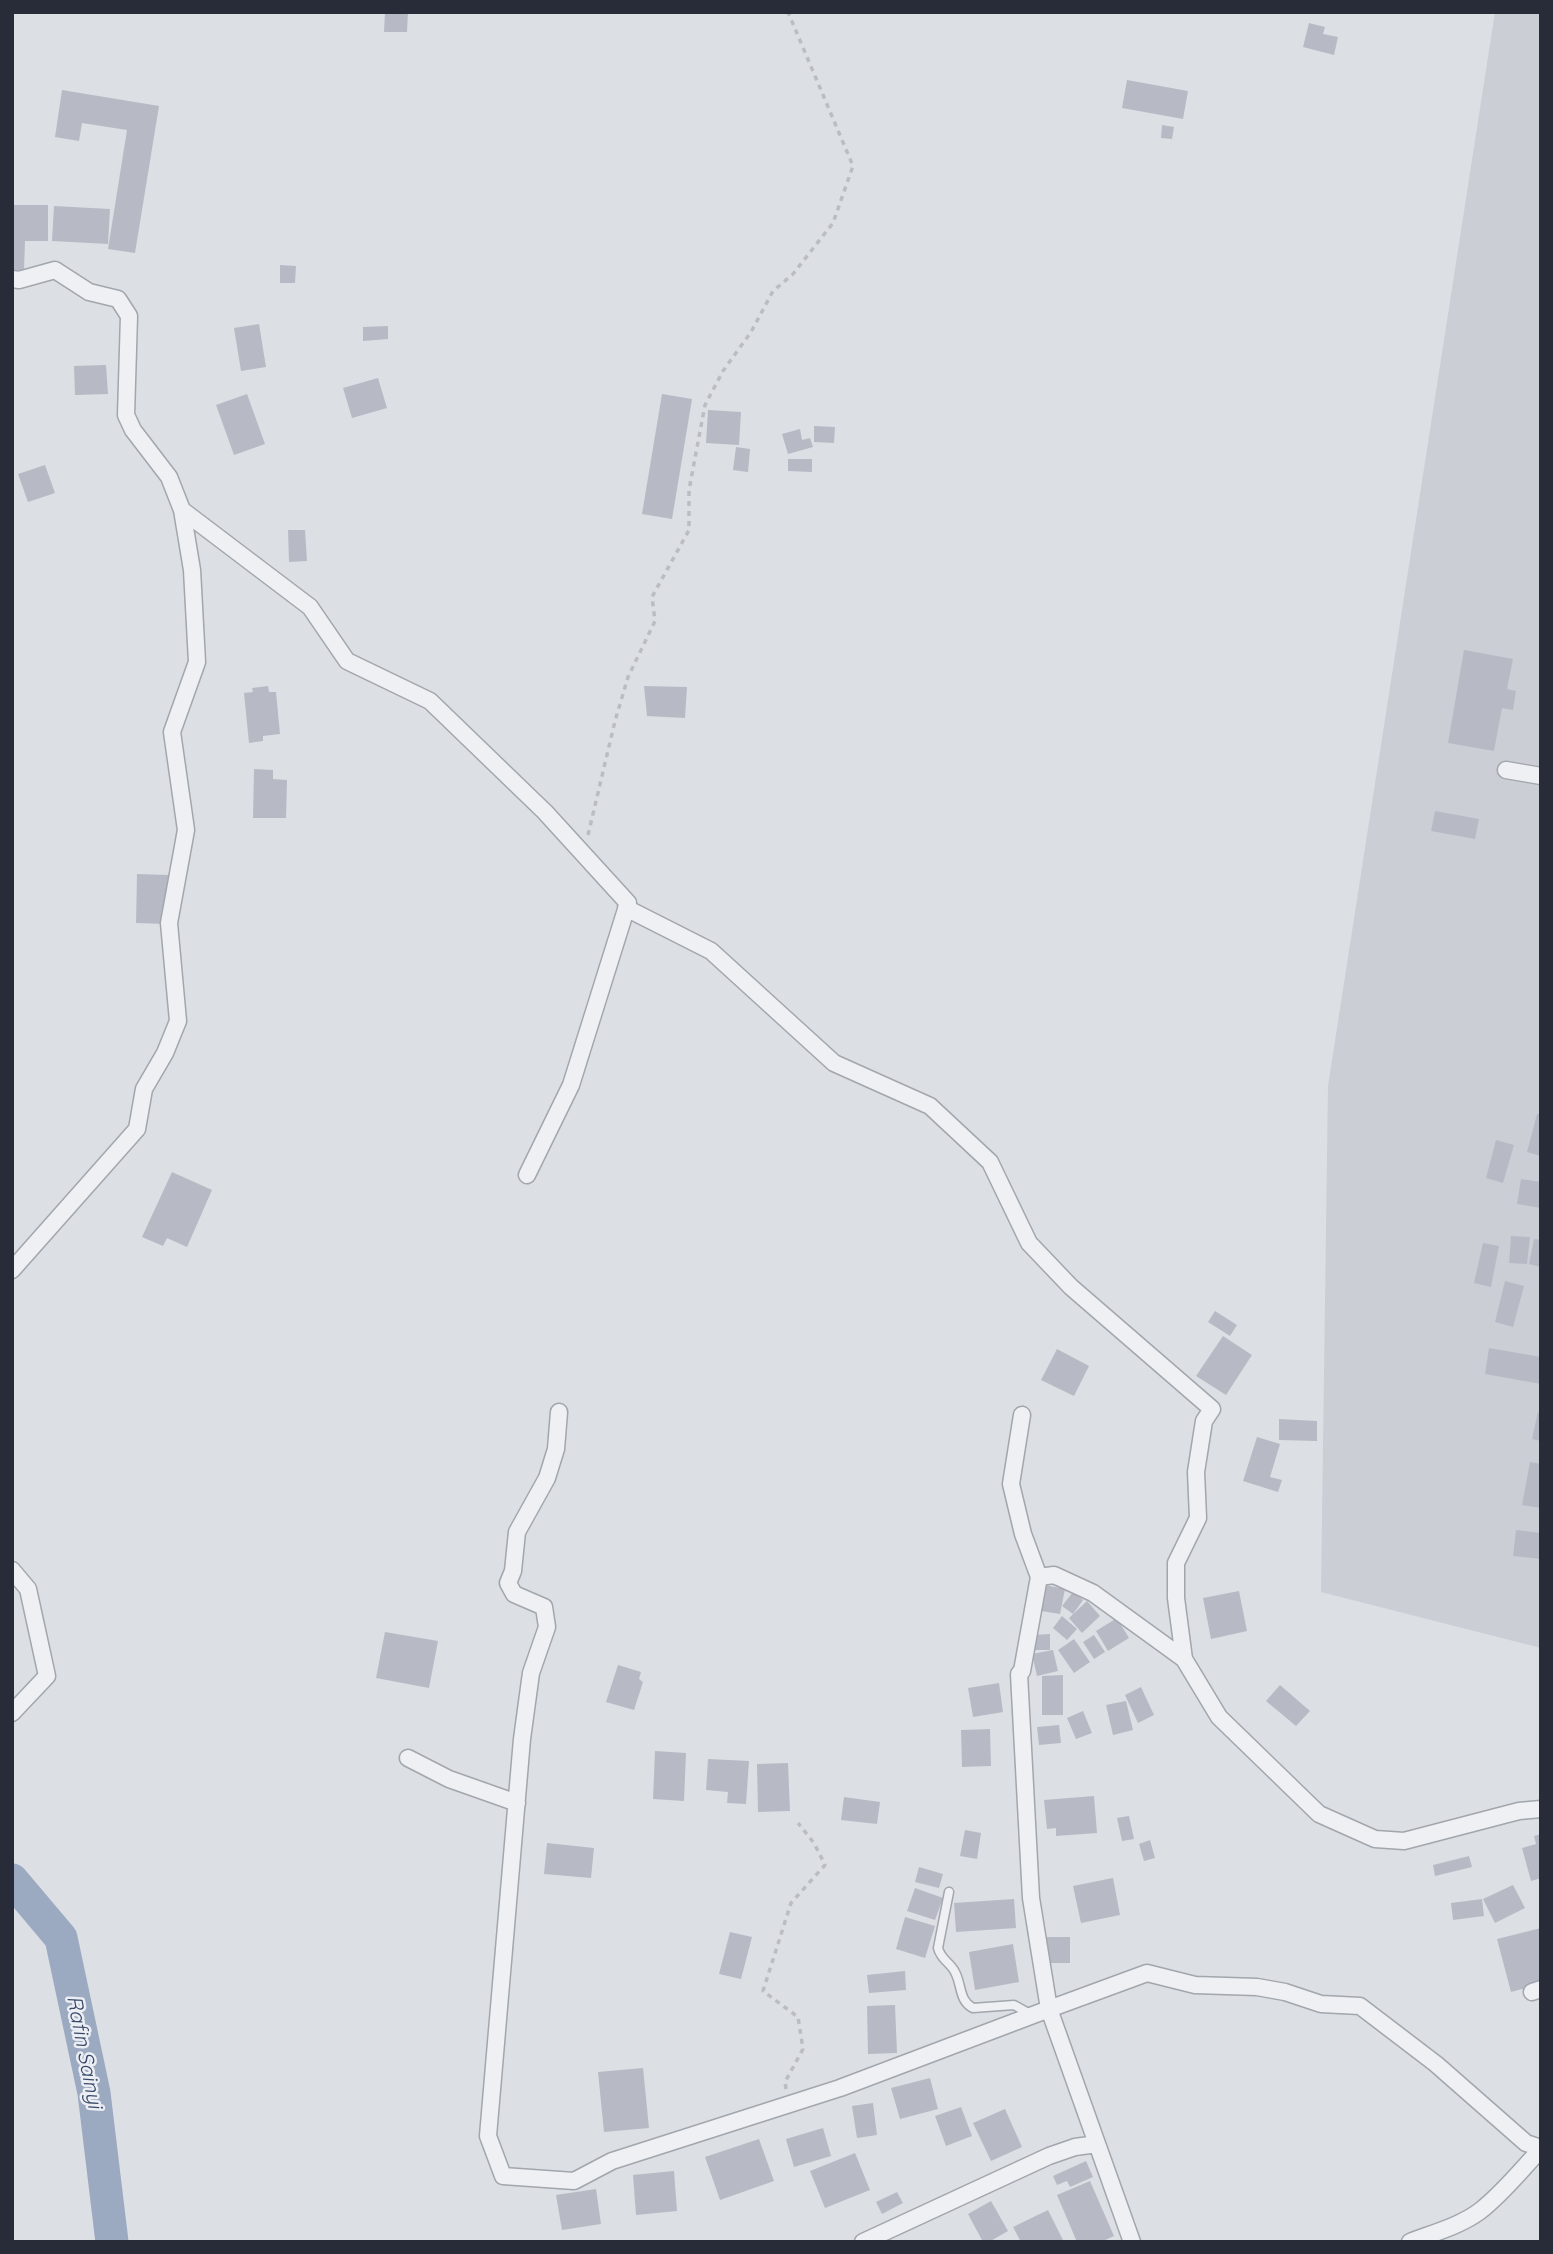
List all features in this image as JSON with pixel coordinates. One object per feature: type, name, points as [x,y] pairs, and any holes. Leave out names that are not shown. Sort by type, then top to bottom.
[{"type":"street","points":[[12,279],[19,280],[55,270],[89,292],[118,299],[129,316],[126,415],[169,477],[182,510],[192,570],[197,662],[172,732],[186,830],[169,923],[178,1021],[165,1053],[144,1088],[137,1129],[12,1270]]},
{"type":"street","points":[[182,510],[310,607],[347,661],[430,701],[545,812],[628,902],[571,1084],[527,1175]]},
{"type":"street","points":[[1506,770],[1541,776]]},
{"type":"street","points":[[626,908],[710,951],[834,1063],[930,1107],[990,1162],[1030,1243],[1062,1278],[1212,1409],[1204,1421],[1196,1472],[1198,1518],[1176,1563],[1176,1598],[1184,1660]]},
{"type":"street","points":[[559,1412],[556,1449],[547,1478],[517,1532],[513,1571],[508,1583],[514,1594],[544,1607],[547,1627],[531,1673],[488,2136],[503,2176],[574,2181],[612,2161],[840,2088],[1147,1973],[1195,1985],[1257,1987],[1285,1992],[1321,2004],[1360,2006],[1436,2064],[1526,2143],[1541,2149],[1503,2190],[1478,2212],[1451,2227],[1410,2242]]},
{"type":"street","points":[[1022,1415],[1011,1484],[1023,1534],[1039,1577],[1022,1671],[1019,1674],[1031,1898],[1049,2009],[1132,2242]]},
{"type":"street","points":[[12,1570],[28,1589],[47,1675],[12,1713]]},
{"type":"street","points":[[1039,1577],[1054,1575],[1093,1593],[1184,1660],[1219,1717],[1319,1814],[1375,1839],[1404,1841],[1519,1811],[1541,1809]]},
{"type":"street","points":[[408,1758],[449,1779],[517,1803]]},
{"type":"street","points":[[863,2242],[1049,2156],[1075,2147],[1097,2144]]},
{"type":"lane","points":[[949,1892],[939,1948],[940,1957],[953,1967],[967,2006],[981,2009],[1014,2004],[1032,2015]]},
{"type":"path","points":[[583,854],[628,677],[655,621],[652,597],[689,530],[689,490],[705,405],[773,292],[793,275],[833,223],[853,166],[788,12]]},
{"type":"path","points":[[789,2104],[785,2082],[803,2049],[798,2018],[763,1991],[792,1903],[825,1865],[814,1843],[798,1824]]},
{"type":"shaded area","points":[[1495,12],[1541,12],[1541,1648],[1321,1592],[1328,1086]]},
{"type":"building","points":[[385,12],[408,12],[407,32],[384,32]]},
{"type":"building","points":[[1309,23],[1325,27],[1323,34],[1338,37],[1334,55],[1303,47]]},
{"type":"building","points":[[1127,80],[1188,91],[1183,119],[1122,108]]},
{"type":"building","points":[[62,90],[159,106],[135,253],[108,249],[127,130],[82,123],[79,141],[55,137]]},
{"type":"building","points":[[1162,125],[1174,127],[1172,139],[1161,138]]},
{"type":"building","points":[[12,205],[48,205],[48,241],[25,241],[24,270],[12,270]]},
{"type":"building","points":[[54,206],[110,209],[108,244],[52,241]]},
{"type":"building","points":[[280,265],[296,266],[295,283],[280,283]]},
{"type":"building","points":[[259,324],[266,367],[241,371],[234,328]]},
{"type":"building","points":[[388,326],[388,339],[363,341],[363,327]]},
{"type":"building","points":[[106,365],[108,394],[75,395],[74,366]]},
{"type":"building","points":[[378,378],[387,408],[352,418],[343,388]]},
{"type":"building","points":[[247,394],[265,444],[234,455],[216,405]]},
{"type":"building","points":[[662,394],[692,399],[672,519],[642,514]]},
{"type":"building","points":[[708,410],[741,412],[739,445],[706,443]]},
{"type":"building","points":[[814,426],[835,427],[834,443],[814,442]]},
{"type":"building","points":[[800,429],[802,440],[810,438],[813,447],[788,454],[782,434]]},
{"type":"building","points":[[736,447],[750,449],[748,472],[733,470]]},
{"type":"building","points":[[788,459],[812,459],[812,472],[788,471]]},
{"type":"building","points":[[45,465],[55,493],[28,502],[18,474]]},
{"type":"building","points":[[288,530],[305,530],[307,561],[289,562]]},
{"type":"building","points":[[1464,650],[1513,659],[1507,689],[1516,691],[1513,710],[1502,708],[1494,751],[1448,743]]},
{"type":"building","points":[[268,686],[269,692],[276,692],[280,734],[263,736],[263,741],[249,743],[244,693],[253,692],[252,688]]},
{"type":"building","points":[[644,686],[687,687],[685,718],[647,716]]},
{"type":"building","points":[[254,769],[273,770],[273,779],[287,780],[286,818],[253,818]]},
{"type":"building","points":[[1435,811],[1479,819],[1475,839],[1431,831]]},
{"type":"building","points":[[137,874],[168,875],[166,924],[136,923]]},
{"type":"building","points":[[1537,1114],[1541,1114],[1541,1156],[1527,1152]]},
{"type":"building","points":[[1496,1140],[1514,1145],[1503,1183],[1486,1178]]},
{"type":"building","points":[[172,1172],[212,1190],[187,1247],[167,1238],[163,1246],[142,1237]]},
{"type":"building","points":[[1521,1179],[1541,1182],[1541,1208],[1517,1204]]},
{"type":"building","points":[[1511,1236],[1530,1237],[1527,1264],[1509,1263]]},
{"type":"building","points":[[1534,1239],[1541,1240],[1541,1267],[1529,1264]]},
{"type":"building","points":[[1483,1243],[1499,1246],[1491,1287],[1474,1283]]},
{"type":"building","points":[[1505,1281],[1524,1286],[1513,1327],[1495,1322]]},
{"type":"building","points":[[1215,1311],[1237,1325],[1230,1336],[1208,1322]]},
{"type":"building","points":[[1223,1336],[1252,1355],[1226,1395],[1196,1376]]},
{"type":"building","points":[[1489,1348],[1541,1357],[1541,1384],[1485,1374]]},
{"type":"building","points":[[1057,1349],[1089,1366],[1074,1396],[1041,1380]]},
{"type":"building","points":[[1538,1412],[1541,1413],[1541,1441],[1532,1439]]},
{"type":"building","points":[[1279,1419],[1317,1421],[1317,1441],[1279,1440]]},
{"type":"building","points":[[1257,1437],[1280,1444],[1270,1477],[1282,1480],[1278,1492],[1243,1481]]},
{"type":"building","points":[[1530,1462],[1541,1464],[1541,1508],[1522,1505]]},
{"type":"building","points":[[1516,1530],[1541,1533],[1541,1559],[1513,1556]]},
{"type":"building","points":[[1045,1585],[1065,1589],[1060,1614],[1041,1611]]},
{"type":"building","points":[[1239,1591],[1247,1631],[1211,1639],[1203,1598]]},
{"type":"building","points":[[1073,1592],[1083,1600],[1073,1614],[1062,1606]]},
{"type":"building","points":[[1087,1601],[1100,1616],[1082,1633],[1069,1618]]},
{"type":"building","points":[[1062,1616],[1077,1629],[1067,1640],[1053,1628]]},
{"type":"building","points":[[1117,1618],[1129,1638],[1108,1651],[1096,1631]]},
{"type":"building","points":[[385,1632],[438,1641],[429,1688],[376,1678]]},
{"type":"building","points":[[1050,1634],[1050,1650],[1033,1650],[1033,1635]]},
{"type":"building","points":[[1094,1635],[1105,1652],[1094,1659],[1083,1642]]},
{"type":"building","points":[[1074,1639],[1090,1662],[1074,1673],[1058,1650]]},
{"type":"building","points":[[1053,1650],[1058,1671],[1037,1676],[1032,1654]]},
{"type":"building","points":[[618,1665],[641,1672],[639,1679],[643,1682],[634,1710],[606,1702]]},
{"type":"building","points":[[1063,1675],[1063,1715],[1042,1715],[1042,1676]]},
{"type":"building","points":[[999,1683],[1003,1712],[973,1717],[968,1688]]},
{"type":"building","points":[[1280,1685],[1310,1711],[1296,1726],[1266,1701]]},
{"type":"building","points":[[1141,1687],[1154,1715],[1138,1723],[1125,1695]]},
{"type":"building","points":[[1126,1701],[1133,1730],[1113,1735],[1106,1705]]},
{"type":"building","points":[[1083,1711],[1092,1733],[1076,1739],[1067,1718]]},
{"type":"building","points":[[1059,1725],[1061,1743],[1039,1745],[1037,1727]]},
{"type":"building","points":[[990,1729],[991,1766],[962,1767],[961,1730]]},
{"type":"building","points":[[655,1751],[686,1753],[684,1801],[653,1799]]},
{"type":"building","points":[[708,1759],[749,1761],[746,1804],[727,1803],[728,1792],[706,1790]]},
{"type":"building","points":[[788,1763],[790,1811],[758,1812],[757,1764]]},
{"type":"building","points":[[1094,1796],[1097,1833],[1056,1836],[1056,1828],[1047,1829],[1044,1800]]},
{"type":"building","points":[[844,1797],[880,1802],[877,1824],[841,1820]]},
{"type":"building","points":[[1129,1816],[1134,1839],[1122,1841],[1117,1818]]},
{"type":"building","points":[[965,1830],[981,1833],[977,1859],[960,1856]]},
{"type":"building","points":[[1541,1834],[1541,1878],[1531,1881],[1522,1848],[1536,1844],[1534,1836]]},
{"type":"building","points":[[1150,1840],[1155,1858],[1144,1861],[1139,1844]]},
{"type":"building","points":[[547,1843],[594,1848],[591,1878],[544,1874]]},
{"type":"building","points":[[1469,1856],[1472,1867],[1435,1876],[1433,1865]]},
{"type":"building","points":[[919,1867],[943,1874],[939,1888],[915,1882]]},
{"type":"building","points":[[1113,1878],[1120,1915],[1081,1923],[1073,1886]]},
{"type":"building","points":[[1513,1885],[1525,1908],[1495,1923],[1483,1899]]},
{"type":"building","points":[[915,1888],[943,1898],[935,1920],[907,1911]]},
{"type":"building","points":[[1014,1899],[1016,1928],[956,1932],[954,1903]]},
{"type":"building","points":[[1482,1899],[1484,1916],[1453,1920],[1451,1903]]},
{"type":"building","points":[[905,1917],[935,1926],[925,1958],[896,1949]]},
{"type":"building","points":[[1541,1928],[1541,1984],[1511,1992],[1497,1939]]},
{"type":"building","points":[[730,1932],[752,1937],[741,1979],[719,1974]]},
{"type":"building","points":[[1046,1937],[1070,1937],[1070,1963],[1046,1963]]},
{"type":"building","points":[[1013,1944],[1019,1982],[975,1990],[969,1952]]},
{"type":"building","points":[[905,1971],[906,1990],[869,1993],[867,1975]]},
{"type":"building","points":[[895,2005],[897,2053],[868,2054],[867,2006]]},
{"type":"building","points":[[643,2068],[649,2128],[604,2132],[598,2072]]},
{"type":"building","points":[[930,2078],[938,2109],[900,2119],[891,2088]]},
{"type":"building","points":[[873,2103],[877,2135],[857,2138],[852,2106]]},
{"type":"building","points":[[961,2107],[972,2136],[946,2146],[935,2116]]},
{"type":"building","points":[[1005,2109],[1022,2147],[991,2161],[973,2123]]},
{"type":"building","points":[[823,2128],[831,2156],[794,2167],[786,2139]]},
{"type":"building","points":[[759,2139],[774,2181],[720,2200],[705,2157]]},
{"type":"building","points":[[855,2153],[870,2190],[825,2208],[810,2171]]},
{"type":"building","points":[[1086,2161],[1093,2177],[1070,2187],[1067,2181],[1057,2185],[1053,2176]]},
{"type":"building","points":[[674,2171],[677,2211],[636,2215],[633,2175]]},
{"type":"building","points":[[1090,2181],[1114,2236],[1101,2242],[1077,2242],[1057,2195]]},
{"type":"building","points":[[596,2189],[601,2224],[562,2230],[556,2195]]},
{"type":"building","points":[[897,2192],[903,2203],[882,2214],[876,2202]]},
{"type":"building","points":[[991,2201],[1008,2231],[989,2242],[983,2242],[968,2214]]},
{"type":"building","points":[[1048,2210],[1064,2242],[1021,2242],[1013,2227]]},
{"type":"waterway","name":"Rafin Sainyi","points":[[12,1880],[61,1938],[94,2093],[112,2242]]}]
